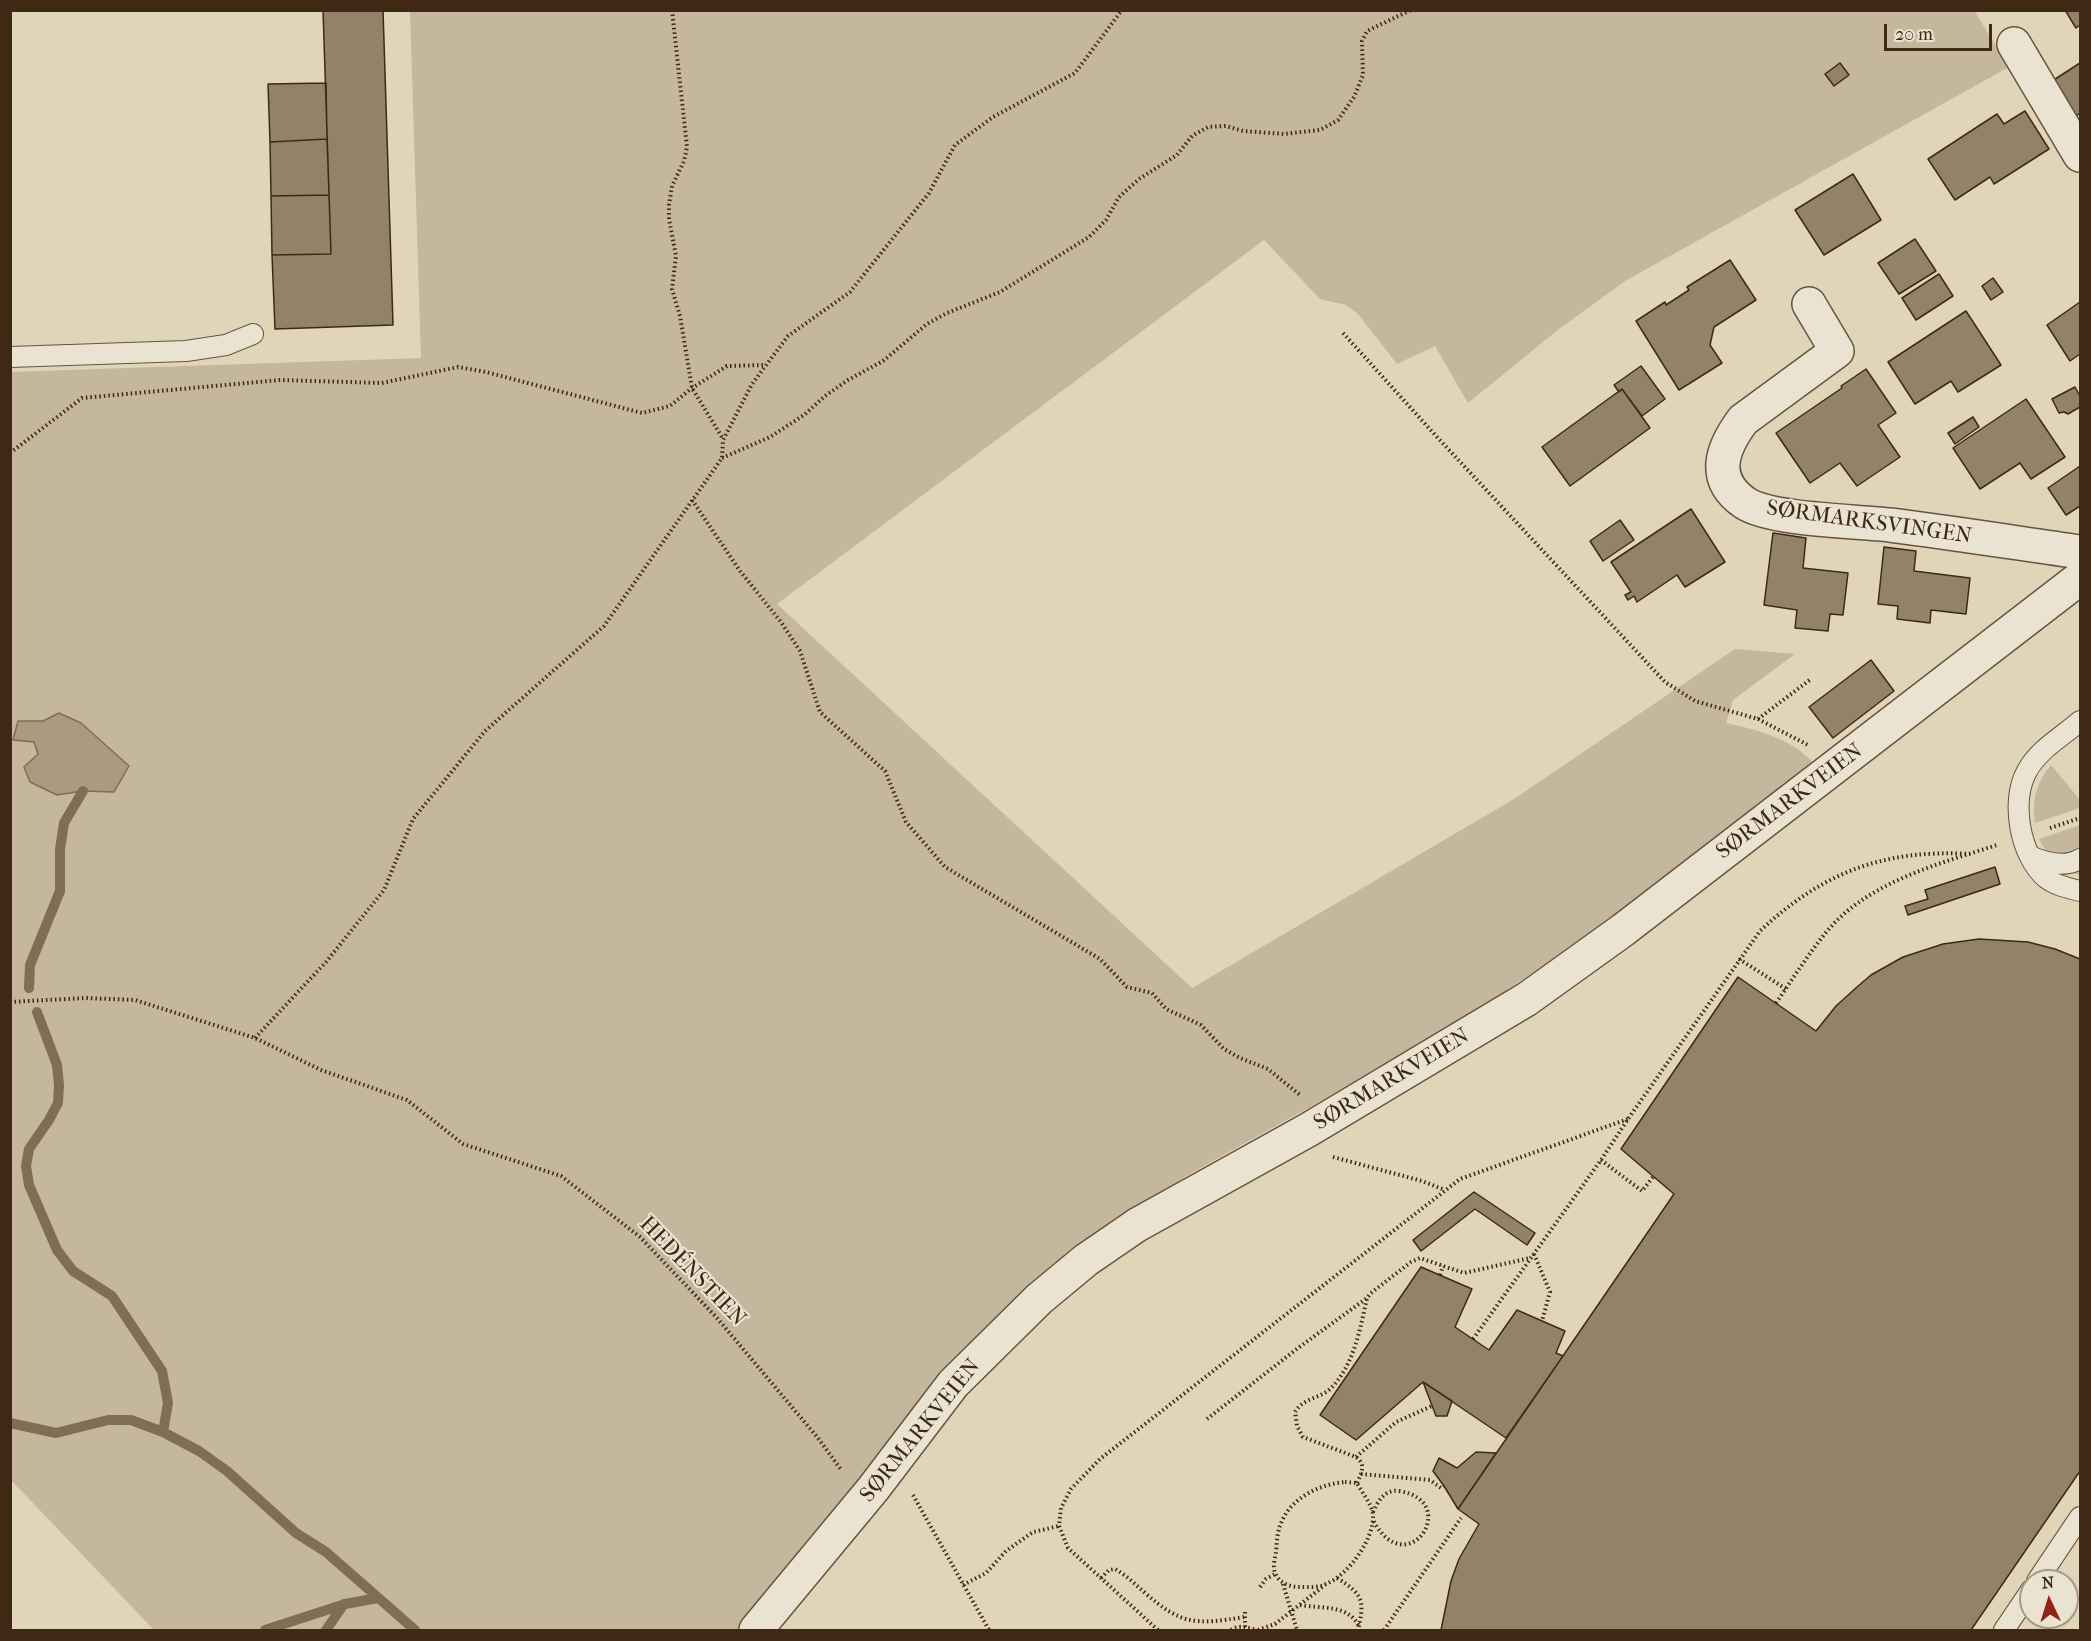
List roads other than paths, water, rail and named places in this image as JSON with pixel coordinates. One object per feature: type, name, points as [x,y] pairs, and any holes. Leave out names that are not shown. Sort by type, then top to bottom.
[{"type":"street","points":[[2014,44],[2080,155]]},
{"type":"street","name":"SØRMARKSVINGEN","points":[[1809,304],[1837,351],[1738,426],[1726,446],[1722,464],[1725,479],[1733,492],[1746,503],[1774,513],[1900,527],[2080,552]]},
{"type":"street","name":"SØRMARKVEIEN","points":[[756,1630],[873,1489],[953,1384],[1039,1299],[1086,1260],[1137,1225],[1308,1130],[1527,999],[1623,930],[2080,578]]},
{"type":"lane","points":[[10,357],[186,351],[225,345],[253,334]]},
{"type":"lane","points":[[2079,727],[2033,761],[2020,788],[2019,804],[2022,838],[2030,856],[2045,877],[2055,883],[2080,891]]},
{"type":"lane","points":[[2030,856],[2048,864],[2075,862],[2080,859]]},
{"type":"lane","points":[[2045,1569],[2080,1517]]},
{"type":"lane","points":[[2004,1630],[2019,1608]]},
{"type":"waterway","points":[[29,988],[30,965],[60,891],[60,849],[64,823],[83,791]]},
{"type":"waterway","points":[[37,1012],[57,1065],[59,1085],[58,1103],[29,1149],[26,1166],[29,1185],[57,1250],[73,1271],[112,1296],[162,1371],[168,1403],[163,1432]]},
{"type":"waterway","points":[[10,1423],[56,1433],[108,1420],[131,1420],[163,1432],[199,1451],[227,1471],[296,1533],[326,1552],[415,1630]]},
{"type":"waterway","points":[[265,1630],[345,1604],[378,1598]]},
{"type":"waterway","points":[[326,1630],[344,1604]]}]
